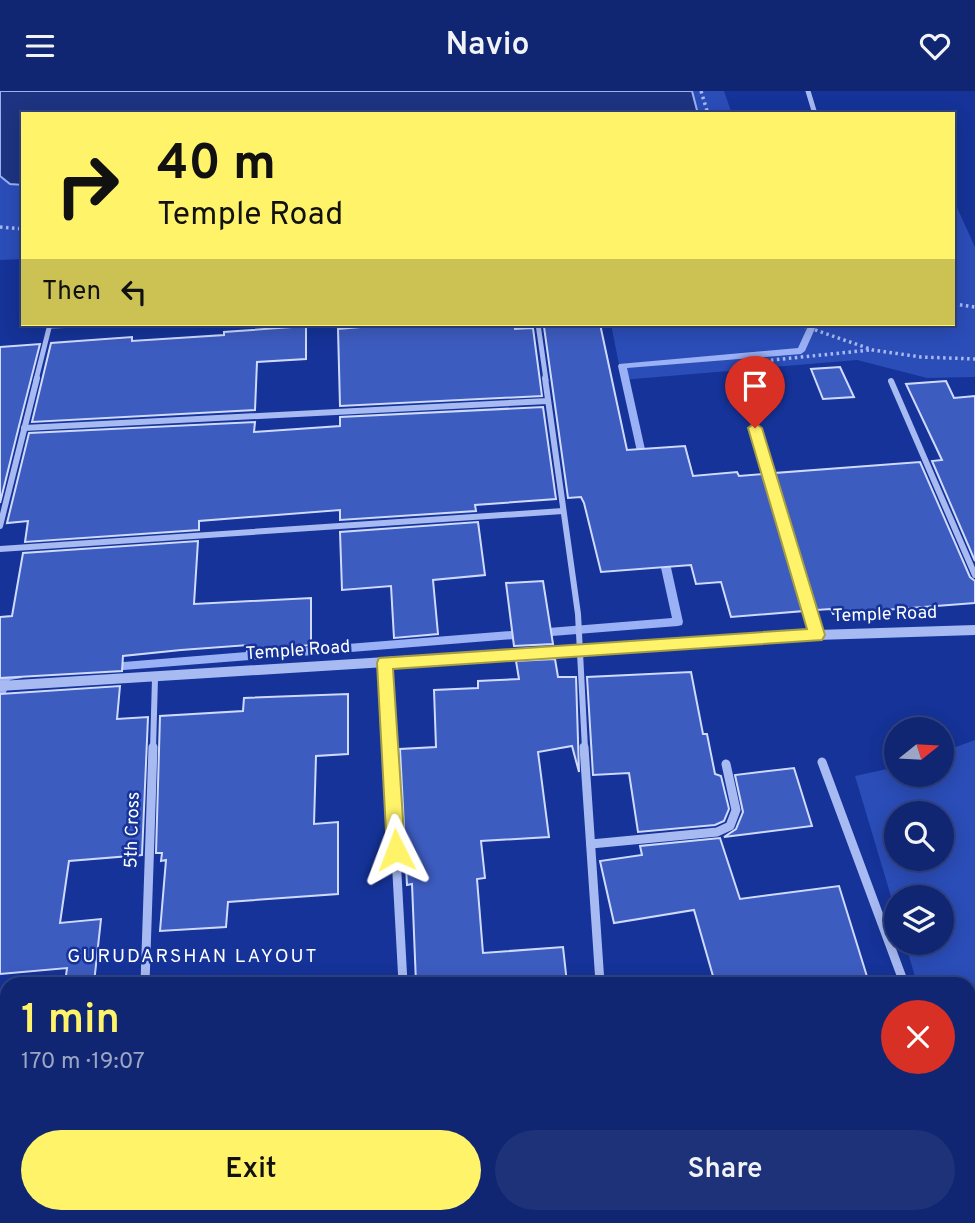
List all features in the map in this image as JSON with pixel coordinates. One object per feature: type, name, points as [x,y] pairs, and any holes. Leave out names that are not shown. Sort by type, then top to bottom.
[{"type":"street","points":[[808,91],[814,112]]},
{"type":"street","points":[[0,525],[49,326]]},
{"type":"street","points":[[538,326],[578,614],[577,646],[600,977]]},
{"type":"street","points":[[740,376],[817,635]]},
{"type":"street","points":[[891,381],[975,575]]},
{"type":"street","points":[[24,428],[548,401]]},
{"type":"street","points":[[0,549],[563,511]]},
{"type":"street","name":"Temple Road","points":[[0,686],[385,663],[577,646],[975,630]]},
{"type":"street","points":[[385,663],[403,977]]},
{"type":"street","name":"5th Cross","points":[[145,977],[155,678]]},
{"type":"street","points":[[822,762],[902,977]]},
{"type":"street","points":[[590,844],[717,832],[730,826],[736,810],[726,764]]},
{"type":"path","points":[[701,91],[707,112]]},
{"type":"path","points":[[0,227],[21,229]]},
{"type":"path","points":[[955,304],[975,307]]},
{"type":"path","points":[[804,326],[873,350],[921,357],[975,359]]},
{"type":"path","points":[[748,362],[873,350]]},
{"type":"shaded area","points":[[0,91],[692,91],[697,112],[21,112],[21,185],[10,184],[0,176]]},
{"type":"shaded area","points":[[692,91],[724,91],[731,112],[697,112]]},
{"type":"shaded area","points":[[0,176],[10,184],[21,185],[21,259],[0,260]]},
{"type":"shaded area","points":[[955,203],[975,247],[975,377],[927,378],[857,360],[622,380],[611,326],[955,326]]},
{"type":"shaded area","points":[[975,740],[975,977],[915,977],[909,955],[954,955],[954,885],[888,885],[855,776],[884,770],[884,787],[954,787],[954,748]]},
{"type":"building","points":[[306,326],[306,359],[257,362],[255,410],[32,422],[51,343],[132,337],[132,341],[224,335],[224,332]]},
{"type":"building","points":[[372,326],[533,328],[542,396],[340,406],[338,329]]},
{"type":"building","points":[[600,326],[627,450],[685,446],[693,476],[737,472],[739,476],[763,474],[804,611],[731,617],[721,582],[696,584],[691,565],[601,572],[584,503],[581,497],[568,498],[544,327]]},
{"type":"building","points":[[40,344],[19,426],[0,503],[0,347]]},
{"type":"building","points":[[840,367],[854,397],[823,399],[811,369]]},
{"type":"building","points":[[946,381],[954,398],[975,396],[975,561],[932,461],[942,460],[906,384]]},
{"type":"building","points":[[543,407],[556,499],[475,505],[476,511],[340,520],[340,510],[199,521],[199,530],[25,542],[28,521],[7,523],[29,433],[255,422],[254,432],[340,426],[340,417]]},
{"type":"building","points":[[920,462],[970,577],[975,581],[975,603],[833,614],[831,609],[816,610],[775,473]]},
{"type":"building","points":[[478,522],[485,575],[433,580],[438,634],[394,638],[391,586],[342,590],[340,532]]},
{"type":"building","points":[[198,541],[194,604],[311,598],[311,645],[247,651],[248,645],[123,656],[122,671],[0,678],[0,617],[12,616],[23,553]]},
{"type":"building","points":[[543,581],[553,644],[514,646],[506,583]]},
{"type":"building","points":[[555,659],[558,677],[576,677],[579,772],[572,746],[538,752],[549,837],[481,841],[485,878],[477,879],[483,953],[563,947],[566,977],[416,977],[412,884],[407,885],[400,749],[436,747],[434,690],[478,688],[478,681],[519,679],[516,661]]},
{"type":"building","points":[[691,672],[703,734],[707,734],[715,774],[721,776],[729,809],[724,821],[715,825],[638,832],[629,773],[593,775],[587,677]]},
{"type":"building","points":[[120,686],[117,719],[148,717],[142,855],[69,861],[60,923],[101,919],[95,977],[66,977],[67,968],[0,974],[0,694]]},
{"type":"building","points":[[348,694],[348,754],[316,756],[314,824],[338,822],[338,894],[228,902],[226,927],[160,931],[166,860],[161,861],[162,853],[156,853],[160,716],[243,711],[244,698]]},
{"type":"building","points":[[794,768],[812,826],[724,837],[736,829],[743,812],[735,775]]},
{"type":"building","points":[[720,838],[740,899],[839,886],[867,977],[713,977],[694,910],[614,923],[600,861],[642,855],[640,846]]},
{"type":"waterway","points":[[643,463],[622,366],[801,351],[812,326]]},
{"type":"waterway","points":[[111,667],[678,622],[663,554]]},
{"type":"waterway","points":[[0,696],[6,676],[18,675]]},
{"type":"district","name":"GURUDARSHAN LAYOUT","points":[[193,957]]},
{"type":"route","points":[[396,850],[385,663],[817,635],[755,428]]}]
